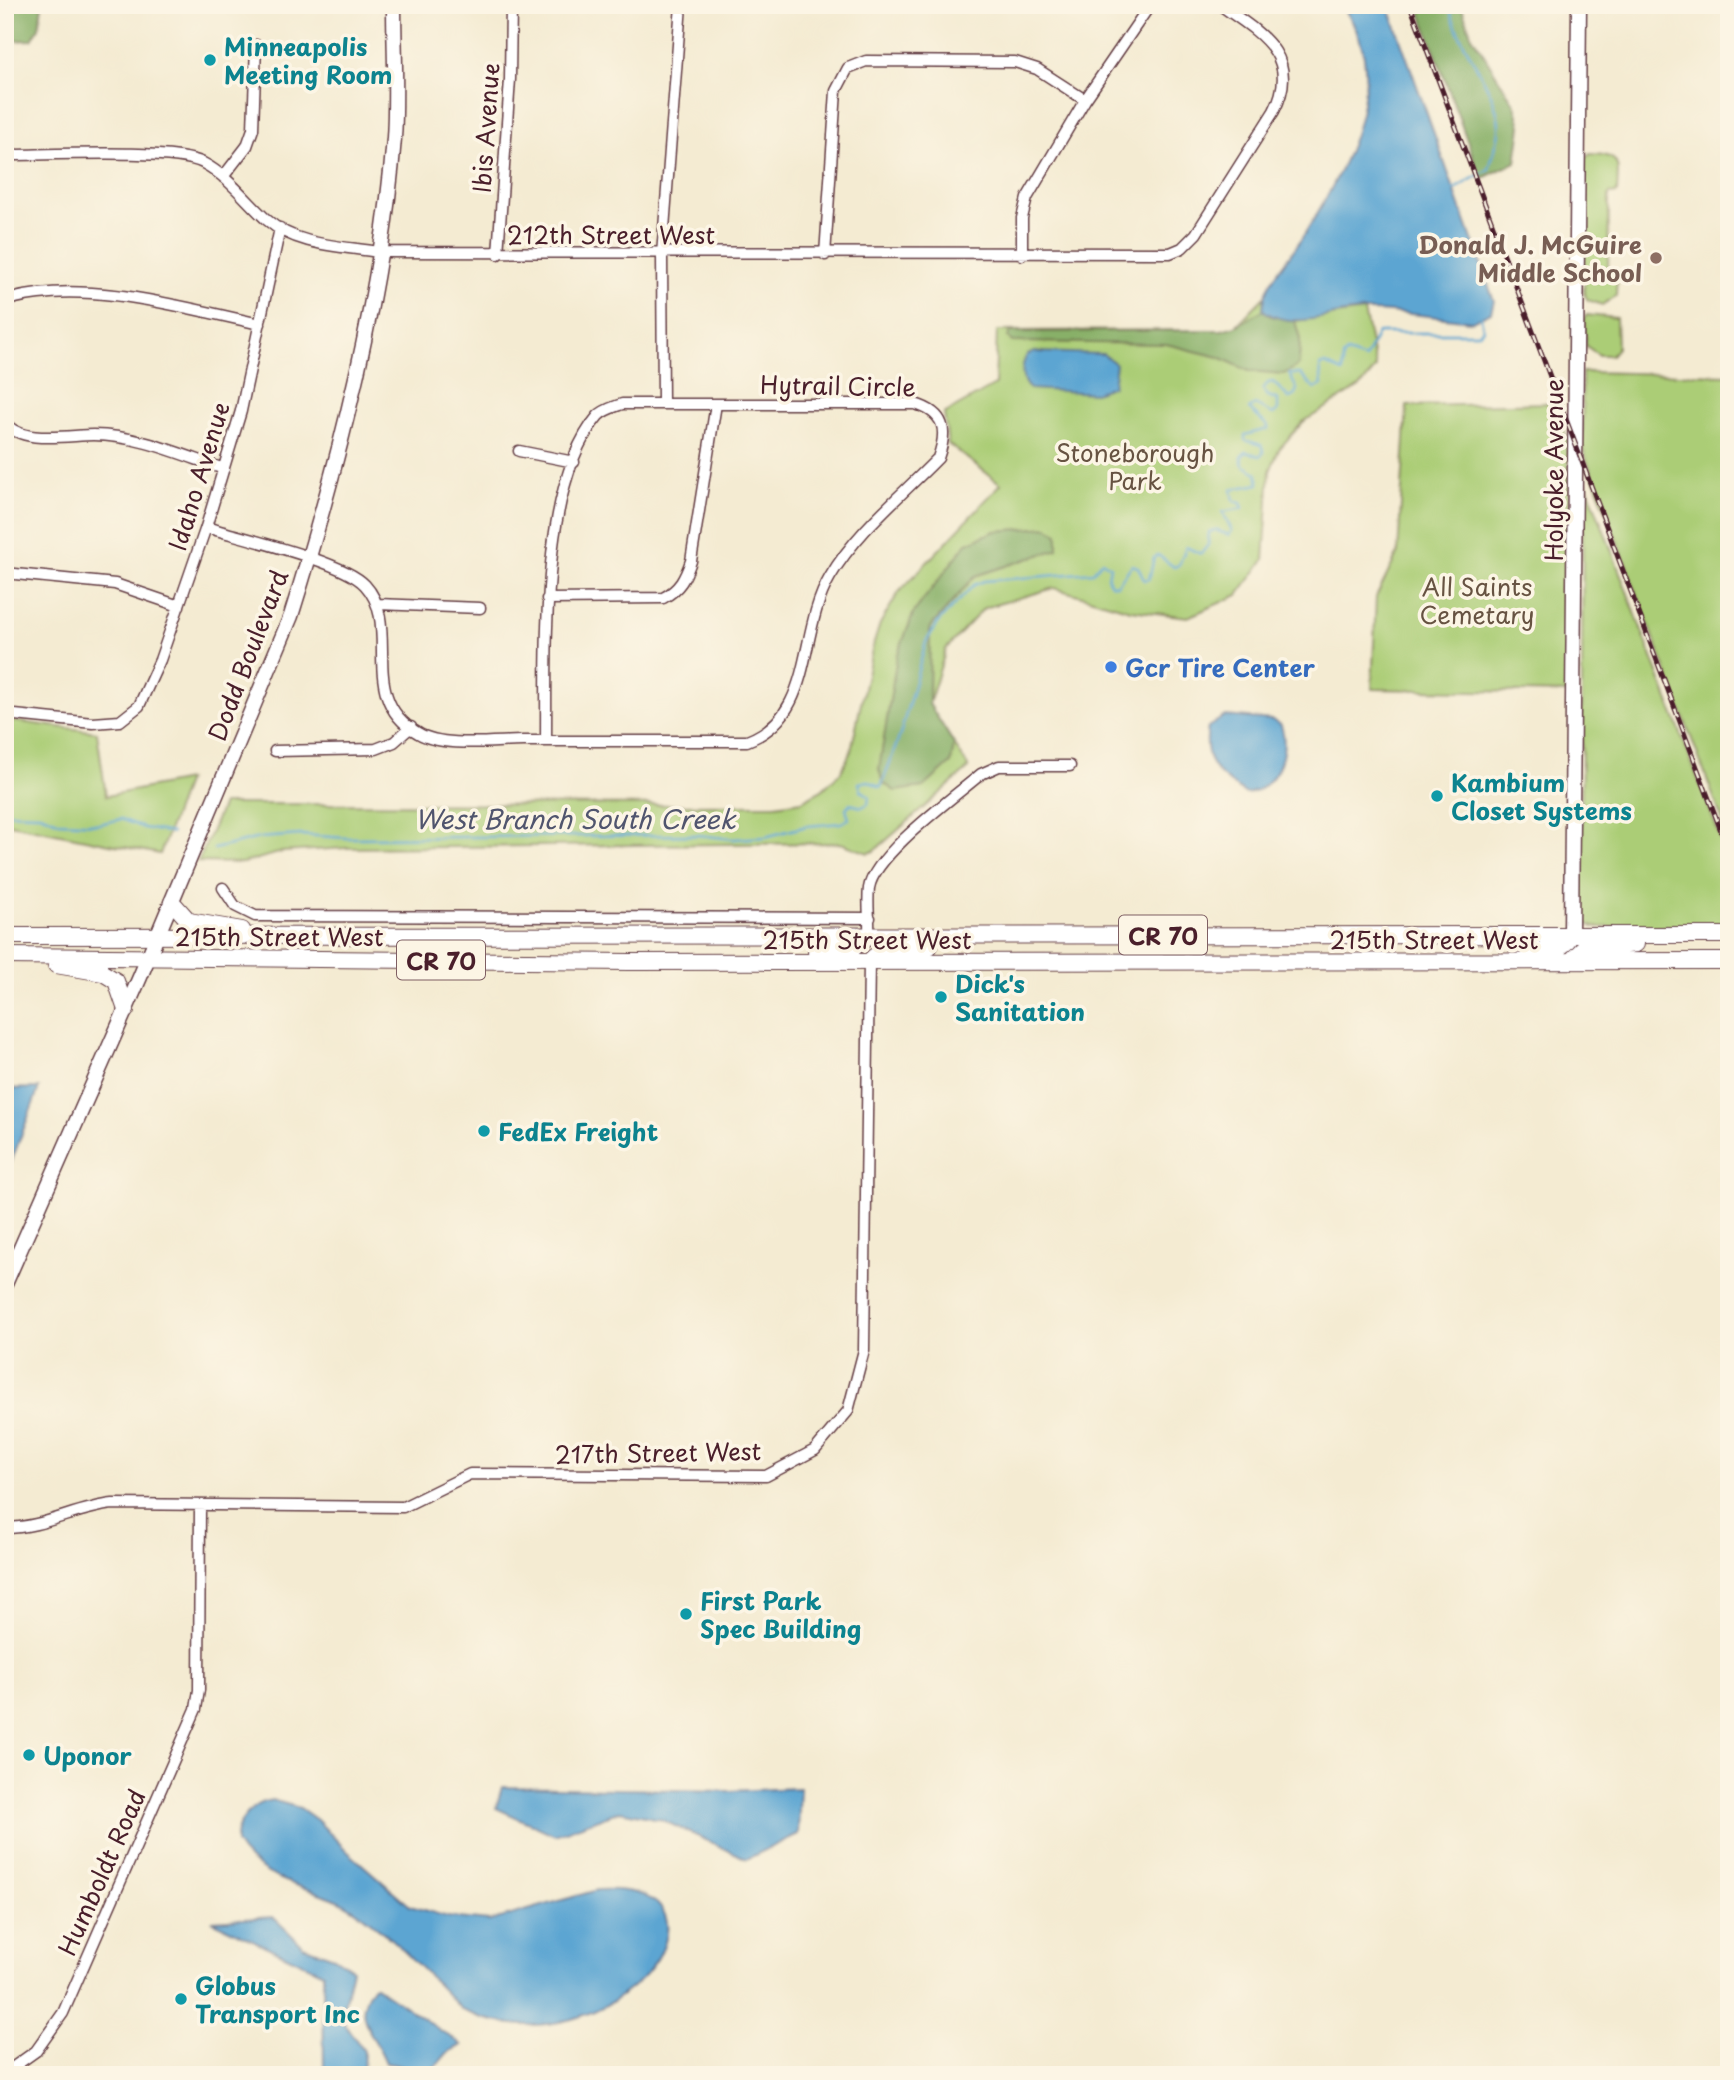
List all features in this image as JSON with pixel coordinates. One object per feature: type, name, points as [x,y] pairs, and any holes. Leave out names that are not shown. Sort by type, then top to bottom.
[{"type":"main road","name":"Dodd Boulevard","points":[[5,1284],[126,1010],[291,616],[350,399],[379,252],[394,137],[394,5]]},
{"type":"main road","name":"Holyoke Avenue","points":[[1572,934],[1579,5]]},
{"type":"main road","points":[[172,902],[189,921],[314,938]]},
{"type":"main road","points":[[1429,961],[1465,954],[1560,948],[1568,943],[1572,934]]},
{"type":"main road","points":[[1571,961],[1582,950],[1694,935]]},
{"type":"main road","name":"215th Street West","points":[[5,936],[314,938],[1729,935]]},
{"type":"main road","points":[[734,962],[773,954],[852,949],[869,936]]},
{"type":"main road","points":[[869,962],[877,953],[894,948],[958,944],[1002,936]]},
{"type":"main road","name":"215th Street West","points":[[5,956],[734,962],[1729,961]]},
{"type":"main road","points":[[5,956],[103,973],[116,981],[126,1010]]},
{"type":"street","name":"Ibis Avenue","points":[[498,254],[510,79],[511,5]]},
{"type":"street","points":[[663,404],[663,255],[681,5]]},
{"type":"street","points":[[1022,255],[1022,218],[1027,198],[1085,100],[1150,5]]},
{"type":"street","name":"212th Street West","points":[[5,156],[163,155],[201,161],[223,177],[268,221],[295,237],[379,252],[663,255],[1170,253],[1192,239],[1219,198],[1274,111],[1283,79],[1279,57],[1266,38],[1220,5]]},
{"type":"street","points":[[223,177],[247,146],[253,129],[256,45]]},
{"type":"street","points":[[825,255],[836,91],[848,68],[866,61],[1015,62],[1037,69],[1085,100]]},
{"type":"street","name":"Idaho Avenue","points":[[5,714],[93,723],[120,721],[139,706],[179,606],[245,397],[280,228]]},
{"type":"street","points":[[5,307],[11,299],[27,295],[124,295],[260,324]]},
{"type":"street","name":"Hytrail Circle","points":[[377,604],[384,689],[390,703],[418,734],[445,741],[546,741],[747,741],[766,734],[782,720],[794,698],[817,602],[830,576],[851,547],[938,458],[944,441],[942,424],[931,409],[915,404],[622,404],[600,414],[567,477],[547,578],[546,741]]},
{"type":"street","points":[[547,599],[663,598],[675,592],[685,578],[691,561],[716,404]]},
{"type":"street","points":[[5,422],[23,435],[106,435],[135,439],[224,468]]},
{"type":"street","points":[[519,451],[574,462]]},
{"type":"street","points":[[206,527],[350,574],[363,583],[377,604],[480,608]]},
{"type":"street","points":[[5,573],[114,584],[179,606]]},
{"type":"street","points":[[275,751],[376,749],[394,742],[411,727]]},
{"type":"street","points":[[869,936],[869,887],[875,870],[888,854],[981,774],[999,766],[1070,766]]},
{"type":"street","name":"215th Street West","points":[[223,888],[235,906],[255,916],[870,918]]},
{"type":"street","name":"217th Street West","points":[[5,1528],[27,1528],[91,1506],[403,1507],[470,1474],[766,1476],[815,1451],[848,1410],[864,1350],[869,962]]},
{"type":"street","name":"Humboldt Road","points":[[8,2072],[36,2051],[63,2013],[195,1709],[199,1690],[200,1505]]},
{"type":"green space","points":[[5,5],[42,5],[39,28],[32,40],[5,41]]},
{"type":"green space","points":[[1418,5],[1461,5],[1471,34],[1515,105],[1521,126],[1516,162],[1483,178],[1479,173]]},
{"type":"green space","points":[[1590,154],[1608,156],[1613,159],[1618,169],[1617,193],[1609,194],[1608,274],[1617,275],[1616,296],[1602,305],[1588,300],[1584,294],[1585,158]]},
{"type":"green space","name":"Stoneborough Park","points":[[1264,297],[1263,310],[1295,321],[1364,311],[1376,368],[1361,386],[1303,422],[1279,449],[1270,471],[1264,560],[1238,595],[1188,617],[1131,610],[1054,588],[984,608],[946,649],[929,704],[969,768],[874,851],[868,853],[841,843],[347,848],[282,852],[243,863],[198,862],[223,804],[775,805],[802,801],[822,790],[841,772],[851,751],[873,646],[880,624],[899,592],[1001,484],[948,444],[944,414],[995,385],[997,331],[1222,330],[1236,326]]},
{"type":"green space","points":[[1263,310],[1271,316],[1295,321],[1300,339],[1299,365],[1284,374],[1249,371],[1219,357],[1166,344],[1012,342],[1008,337],[1010,332],[1222,330],[1236,326]]},
{"type":"green space","points":[[1587,315],[1616,318],[1617,348],[1611,355],[1599,355],[1586,346],[1584,318]]},
{"type":"green space","points":[[1582,372],[1729,375],[1729,838],[1583,450]]},
{"type":"green space","name":"All Saints Cemetary","points":[[1552,403],[1569,442],[1568,693],[1372,689],[1376,597],[1398,553],[1407,406]]},
{"type":"green space","points":[[1583,475],[1729,861],[1729,928],[1594,927],[1586,923],[1581,912]]},
{"type":"green space","points":[[1048,527],[1058,534],[1058,549],[975,576],[930,628],[929,704],[954,744],[951,763],[924,787],[895,791],[883,783],[879,769],[897,656],[914,612],[967,543],[995,531]]},
{"type":"green space","points":[[5,720],[97,732],[106,796],[187,780],[160,854],[5,823]]},
{"type":"water","points":[[1341,5],[1388,5],[1494,301],[1491,312],[1472,321],[1376,311],[1286,320],[1263,310],[1272,281],[1332,187],[1358,126],[1364,94],[1365,63],[1358,33]]},
{"type":"water","points":[[1035,352],[1103,354],[1116,364],[1113,386],[1095,393],[1030,389],[1024,382],[1023,368],[1027,355]]},
{"type":"water","points":[[1225,716],[1272,720],[1281,725],[1284,746],[1278,767],[1266,784],[1246,794],[1220,774],[1207,750],[1208,727]]},
{"type":"water","points":[[39,1088],[6,1176],[5,1177],[5,1089]]},
{"type":"water","points":[[502,1787],[728,1791],[800,1788],[798,1834],[747,1859],[660,1819],[620,1811],[555,1835],[496,1808]]},
{"type":"water","points":[[272,1800],[300,1808],[317,1820],[348,1852],[410,1906],[448,1917],[490,1921],[597,1890],[643,1895],[665,1915],[665,1942],[647,1973],[614,2000],[570,2020],[518,2025],[462,2010],[368,1919],[337,1900],[268,1873],[245,1855],[236,1843],[241,1822],[258,1805]]},
{"type":"water","points":[[273,1917],[303,1946],[334,1957],[352,1969],[341,2019],[364,2051],[363,2070],[324,2072],[323,1973],[212,1921]]},
{"type":"water","points":[[374,1985],[462,2045],[448,2052],[432,2071],[386,2063],[364,2016],[367,1997]]},
{"type":"waterway","name":"West Branch South Creek","points":[[1449,5],[1460,36],[1492,97],[1499,126],[1489,169],[1453,190]]},
{"type":"waterway","name":"West Branch South Creek","points":[[214,849],[259,838],[301,835],[347,838],[698,835],[733,839],[765,837],[807,826],[841,823],[849,819],[846,808],[850,804],[862,807],[868,804],[869,796],[861,790],[859,783],[868,781],[881,787],[901,732],[926,642],[939,621],[974,585],[984,581],[1093,572],[1102,561],[1110,566],[1108,579],[1111,584],[1117,585],[1132,565],[1138,567],[1144,580],[1149,579],[1154,558],[1158,555],[1174,567],[1179,565],[1186,547],[1201,554],[1208,545],[1209,532],[1215,530],[1229,535],[1232,531],[1223,512],[1243,508],[1241,503],[1234,501],[1232,489],[1259,484],[1257,473],[1243,465],[1241,457],[1246,452],[1260,456],[1264,452],[1261,445],[1245,440],[1245,435],[1268,429],[1249,409],[1255,405],[1273,414],[1278,410],[1278,400],[1266,395],[1263,389],[1268,383],[1273,382],[1289,398],[1294,396],[1297,389],[1289,374],[1300,374],[1315,389],[1322,385],[1320,366],[1325,364],[1343,372],[1343,357],[1347,353],[1365,359],[1378,333],[1479,333],[1483,329],[1481,317]]},
{"type":"waterway","name":"West Branch South Creek","points":[[5,813],[40,814],[60,822],[99,824],[121,819],[144,828],[172,833]]},
{"type":"railway","points":[[1410,5],[1729,852]]},
{"type":"place","name":"Minneapolis Meeting Room","points":[[210,60]]},
{"type":"place","name":"Donald J. McGuire Middle School","points":[[1656,258]]},
{"type":"place","name":"Gcr Tire Center","points":[[1111,667]]},
{"type":"place","name":"Kambium Closet Systems","points":[[1437,796]]},
{"type":"place","name":"Dick's Sanitation","points":[[941,997]]},
{"type":"place","name":"FedEx Freight","points":[[484,1131]]},
{"type":"place","name":"First Park Spec Building","points":[[686,1614]]},
{"type":"place","name":"Uponor","points":[[29,1755]]},
{"type":"place","name":"Globus Transport Inc","points":[[181,1999]]}]
